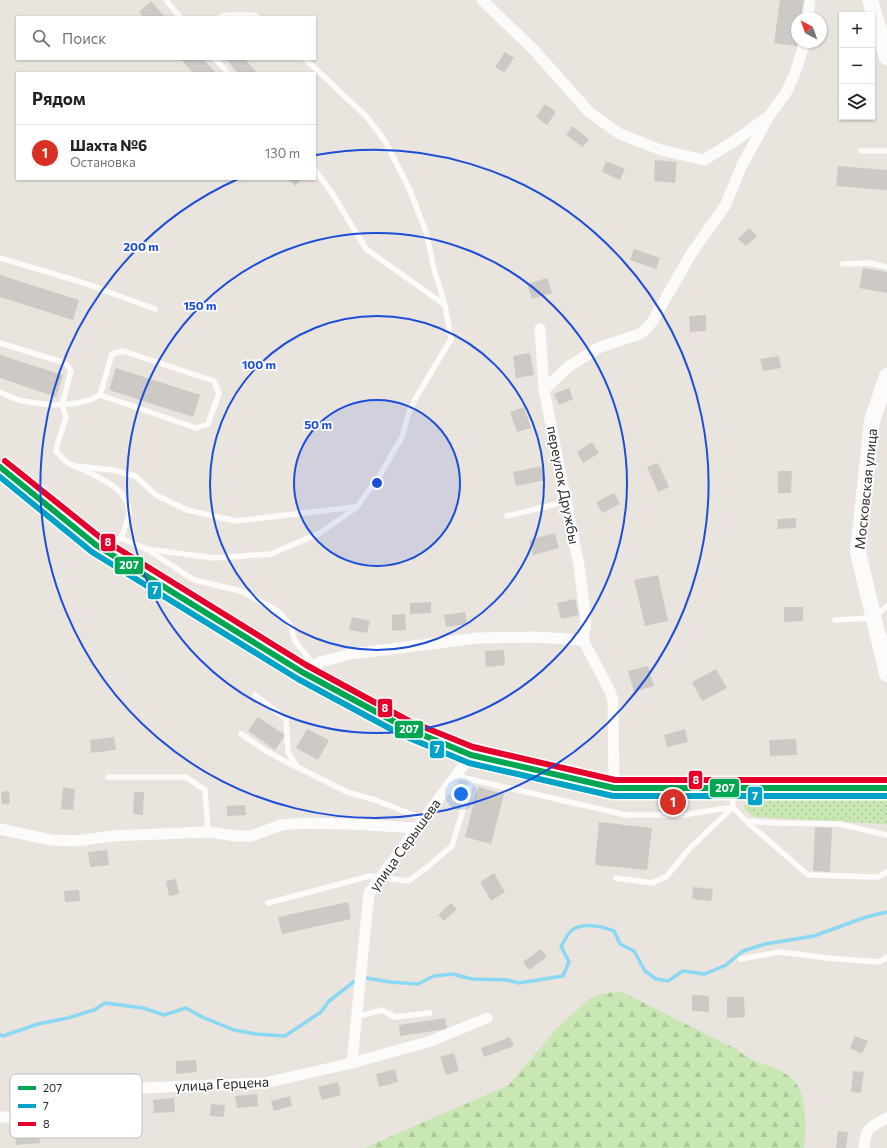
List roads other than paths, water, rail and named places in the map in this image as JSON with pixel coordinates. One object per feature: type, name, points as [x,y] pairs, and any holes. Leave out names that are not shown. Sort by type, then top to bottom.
[{"type":"main road","points":[[0,467],[96,545],[308,668],[406,728],[471,755],[614,788],[887,788]]},
{"type":"street","points":[[482,0],[534,50],[589,112],[620,134],[661,150],[704,160],[739,138],[769,116]]},
{"type":"street","points":[[809,12],[810,0]]},
{"type":"street","points":[[870,0],[887,57]]},
{"type":"street","points":[[544,390],[568,367],[598,348],[642,333],[652,322],[691,254],[726,206],[742,165],[769,116],[787,91],[803,48]]},
{"type":"street","name":"переулок Дружбы","points":[[540,329],[544,390],[565,502],[579,566],[586,620],[584,640]]},
{"type":"street","name":"Московская улица","points":[[887,376],[872,421],[858,552],[887,674]]},
{"type":"street","points":[[308,668],[351,654],[477,638],[536,637],[584,640],[610,691],[613,701],[614,788]]},
{"type":"street","name":"улица Серышева","points":[[352,1064],[369,893],[471,755]]},
{"type":"street","points":[[0,829],[51,840],[77,841],[112,836],[208,832],[236,836],[251,836],[281,825],[302,823],[417,828]]},
{"type":"street","name":"улица Герцена","points":[[142,1088],[265,1083],[352,1064],[431,1041],[487,1018]]},
{"type":"street","points":[[864,1148],[864,1139],[871,1126],[887,1118]]},
{"type":"lane","points":[[166,0],[179,16]]},
{"type":"lane","points":[[224,16],[255,16]]},
{"type":"lane","points":[[216,60],[227,72]]},
{"type":"lane","points":[[146,549],[214,558],[271,554],[320,533],[357,507],[380,475],[402,437],[409,412],[417,396],[451,338],[445,305],[434,268],[426,232],[409,188],[385,141],[367,117],[306,60]]},
{"type":"lane","points":[[861,151],[887,151]]},
{"type":"lane","points":[[316,171],[332,193],[366,249],[445,305]]},
{"type":"lane","points":[[0,258],[84,283],[155,309]]},
{"type":"lane","points":[[843,264],[870,263],[887,267]]},
{"type":"lane","points":[[0,342],[62,362],[67,365],[71,371],[62,405],[66,417],[56,452],[65,461],[109,482],[126,498],[129,511],[121,538]]},
{"type":"lane","points":[[0,392],[22,401],[62,405],[90,400],[100,395],[196,428],[208,424],[219,392],[214,381],[123,351],[112,354],[100,395]]},
{"type":"lane","points":[[74,466],[113,470],[135,476],[156,495],[187,510],[236,521],[357,507]]},
{"type":"lane","points":[[507,516],[565,502]]},
{"type":"lane","points":[[96,545],[121,538],[146,549],[194,580],[241,591],[278,612],[291,626],[295,641],[308,668]]},
{"type":"lane","points":[[835,620],[874,618],[887,606]]},
{"type":"lane","points":[[256,695],[286,719],[288,752],[297,767]]},
{"type":"lane","points":[[241,734],[266,751],[347,792],[375,800],[424,819]]},
{"type":"lane","points":[[456,776],[626,815],[683,815],[733,807]]},
{"type":"lane","points":[[108,777],[186,777],[205,790],[208,832]]},
{"type":"lane","points":[[268,903],[370,876],[408,881],[452,846],[472,780]]},
{"type":"lane","points":[[732,788],[733,807],[746,821],[808,874],[878,877],[887,872]]},
{"type":"lane","points":[[616,878],[652,883],[667,876],[689,849],[733,807]]},
{"type":"lane","points":[[746,821],[840,824],[887,835]]},
{"type":"lane","points":[[740,959],[780,952],[879,962],[887,956]]},
{"type":"lane","points":[[356,1017],[382,1010],[395,1017],[430,1014]]},
{"type":"waterway","points":[[366,978],[390,982],[418,984],[434,976],[452,974],[472,979],[507,980],[519,983],[563,976],[569,962],[561,946],[569,933],[578,927],[597,926],[614,931],[620,944],[634,951],[645,971],[656,979],[668,981],[683,971],[705,974],[726,965],[743,951],[765,944],[814,936],[866,917],[887,912]]},
{"type":"waterway","points":[[0,1035],[3,1036],[38,1024],[68,1018],[94,1010],[105,1003],[143,1008],[164,1015],[186,1008],[202,1017],[234,1030],[256,1034],[285,1036],[321,1012],[329,1001],[355,981]]},
{"type":"place","name":"Шахта №6","points":[[673,802]]}]
